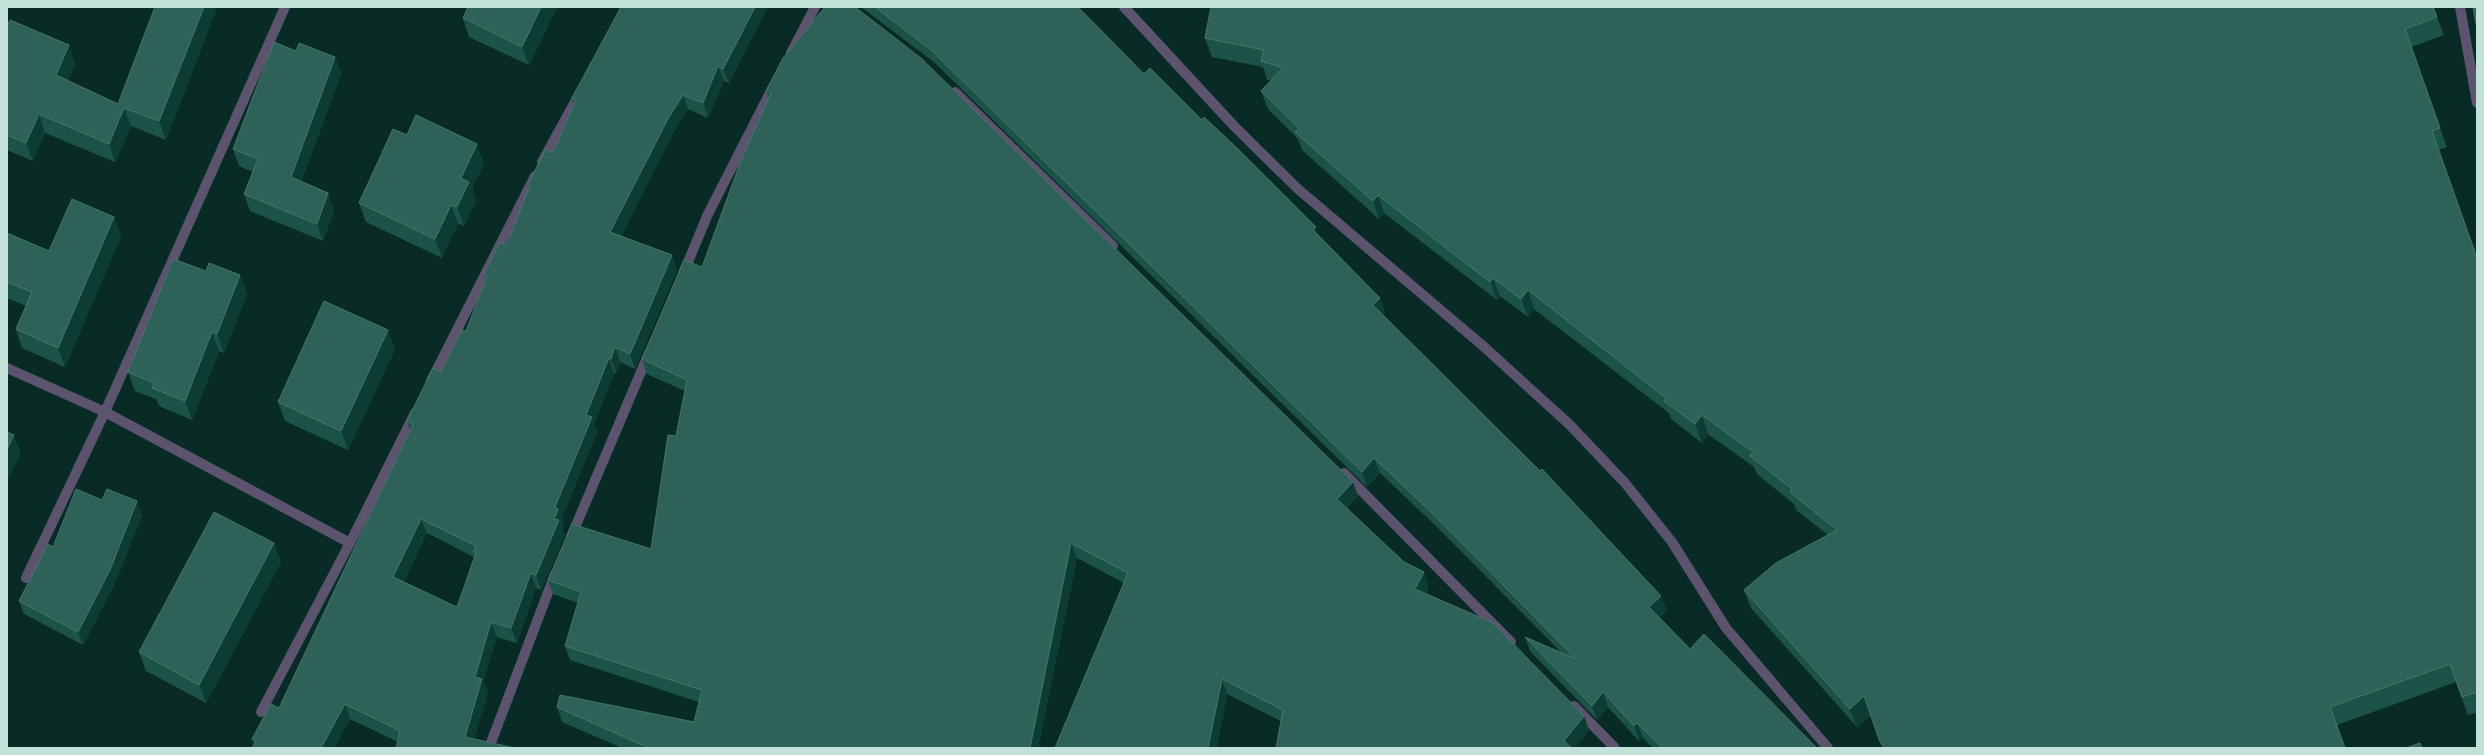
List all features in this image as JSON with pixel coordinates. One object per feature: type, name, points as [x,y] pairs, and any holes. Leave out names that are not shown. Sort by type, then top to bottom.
[{"type":"street","points":[[26,578],[105,412],[285,7]]},
{"type":"street","points":[[786,62],[815,7]]},
{"type":"street","points":[[1124,7],[1234,126],[1298,189],[1482,345],[1569,424],[1615,472],[1672,542],[1726,628],[1828,748]]},
{"type":"street","points":[[2460,7],[2477,104]]},
{"type":"street","points":[[677,287],[708,214],[779,76]]},
{"type":"street","points":[[428,387],[541,163],[586,82]]},
{"type":"street","points":[[948,84],[1120,253]]},
{"type":"street","points":[[566,549],[652,345]]},
{"type":"street","points":[[7,368],[105,412],[350,543]]},
{"type":"street","points":[[261,712],[350,543],[421,401]]},
{"type":"street","points":[[1335,465],[1520,651]]},
{"type":"street","points":[[489,748],[560,564]]},
{"type":"street","points":[[1565,697],[1615,748]]},
{"type":"building","points":[[155,7],[204,7],[159,121],[124,108],[109,144],[39,114],[26,143],[7,135],[7,27],[10,20],[69,45],[56,75],[118,104]]},
{"type":"building","points":[[468,7],[541,7],[522,47],[463,18]]},
{"type":"building","points":[[621,7],[755,7],[723,69],[718,66],[703,103],[683,95],[669,117],[610,232],[672,255],[630,354],[615,347],[611,359],[609,358],[586,415],[592,417],[555,507],[558,509],[554,519],[559,520],[536,575],[531,573],[511,628],[491,622],[475,677],[482,679],[465,737],[515,748],[396,748],[400,731],[345,704],[321,748],[252,748],[256,741],[252,739],[271,704],[279,708],[413,424],[407,421],[433,368],[441,372],[462,330],[466,331],[487,276],[484,274],[500,242],[507,245],[530,185],[528,184],[546,149],[553,153],[576,100],[572,98]],"holes":[[[421,519],[476,546],[474,552],[476,553],[457,607],[393,577]]]},
{"type":"building","points":[[825,7],[855,7],[921,58],[1353,482],[1337,499],[1404,562],[1424,572],[1415,589],[1493,623],[1584,716],[1564,741],[1572,748],[1276,748],[1283,710],[1222,679],[1208,748],[1055,748],[1128,573],[1071,543],[1030,748],[649,748],[557,707],[560,695],[694,722],[702,690],[565,646],[581,592],[548,580],[572,524],[651,549],[668,435],[676,436],[687,380],[642,359],[684,260],[702,267],[742,158],[771,93],[766,91],[783,58]]},
{"type":"building","points":[[875,7],[1078,7],[1144,74],[1150,68],[1202,120],[1204,117],[1316,227],[1313,230],[1380,298],[1373,305],[1540,471],[1542,469],[1661,596],[1649,607],[1690,649],[1704,634],[1817,748],[1663,748],[1637,723],[1634,726],[1603,692],[1592,706],[1525,637],[1576,659],[1433,514],[1374,458],[1362,472],[930,49]]},
{"type":"building","points":[[1211,7],[2433,7],[2437,17],[2405,29],[2440,128],[2432,131],[2477,258],[2477,692],[2462,697],[2450,664],[2330,707],[2345,748],[1886,748],[1880,742],[1864,696],[1850,709],[1744,590],[1776,563],[1837,530],[1790,492],[1792,489],[1750,456],[1753,452],[1702,415],[1695,424],[1664,401],[1666,398],[1528,290],[1521,299],[1493,278],[1490,282],[1378,195],[1373,201],[1295,132],[1299,128],[1261,91],[1283,68],[1261,61],[1264,50],[1205,38]]},
{"type":"building","points":[[2473,7],[2477,7],[2477,29]]},
{"type":"building","points":[[274,42],[296,51],[299,43],[335,57],[291,177],[328,193],[317,224],[244,194],[258,159],[233,149]]},
{"type":"building","points":[[416,115],[477,144],[461,178],[469,182],[457,207],[451,205],[435,239],[359,203],[393,129],[407,135]]},
{"type":"building","points":[[72,199],[114,217],[58,348],[16,329],[32,292],[7,282],[7,233],[49,251]]},
{"type":"building","points":[[173,259],[206,271],[209,263],[240,275],[217,334],[212,332],[185,401],[152,388],[154,383],[128,372]]},
{"type":"building","points":[[324,301],[388,330],[341,431],[278,402]]},
{"type":"building","points":[[7,432],[14,435],[7,449]]},
{"type":"building","points":[[76,489],[102,500],[107,489],[137,501],[110,570],[78,632],[19,601],[48,544],[53,547]]},
{"type":"building","points":[[214,512],[274,543],[199,685],[139,652]]},
{"type":"building","points":[[2420,743],[2422,748],[2406,748]]}]
